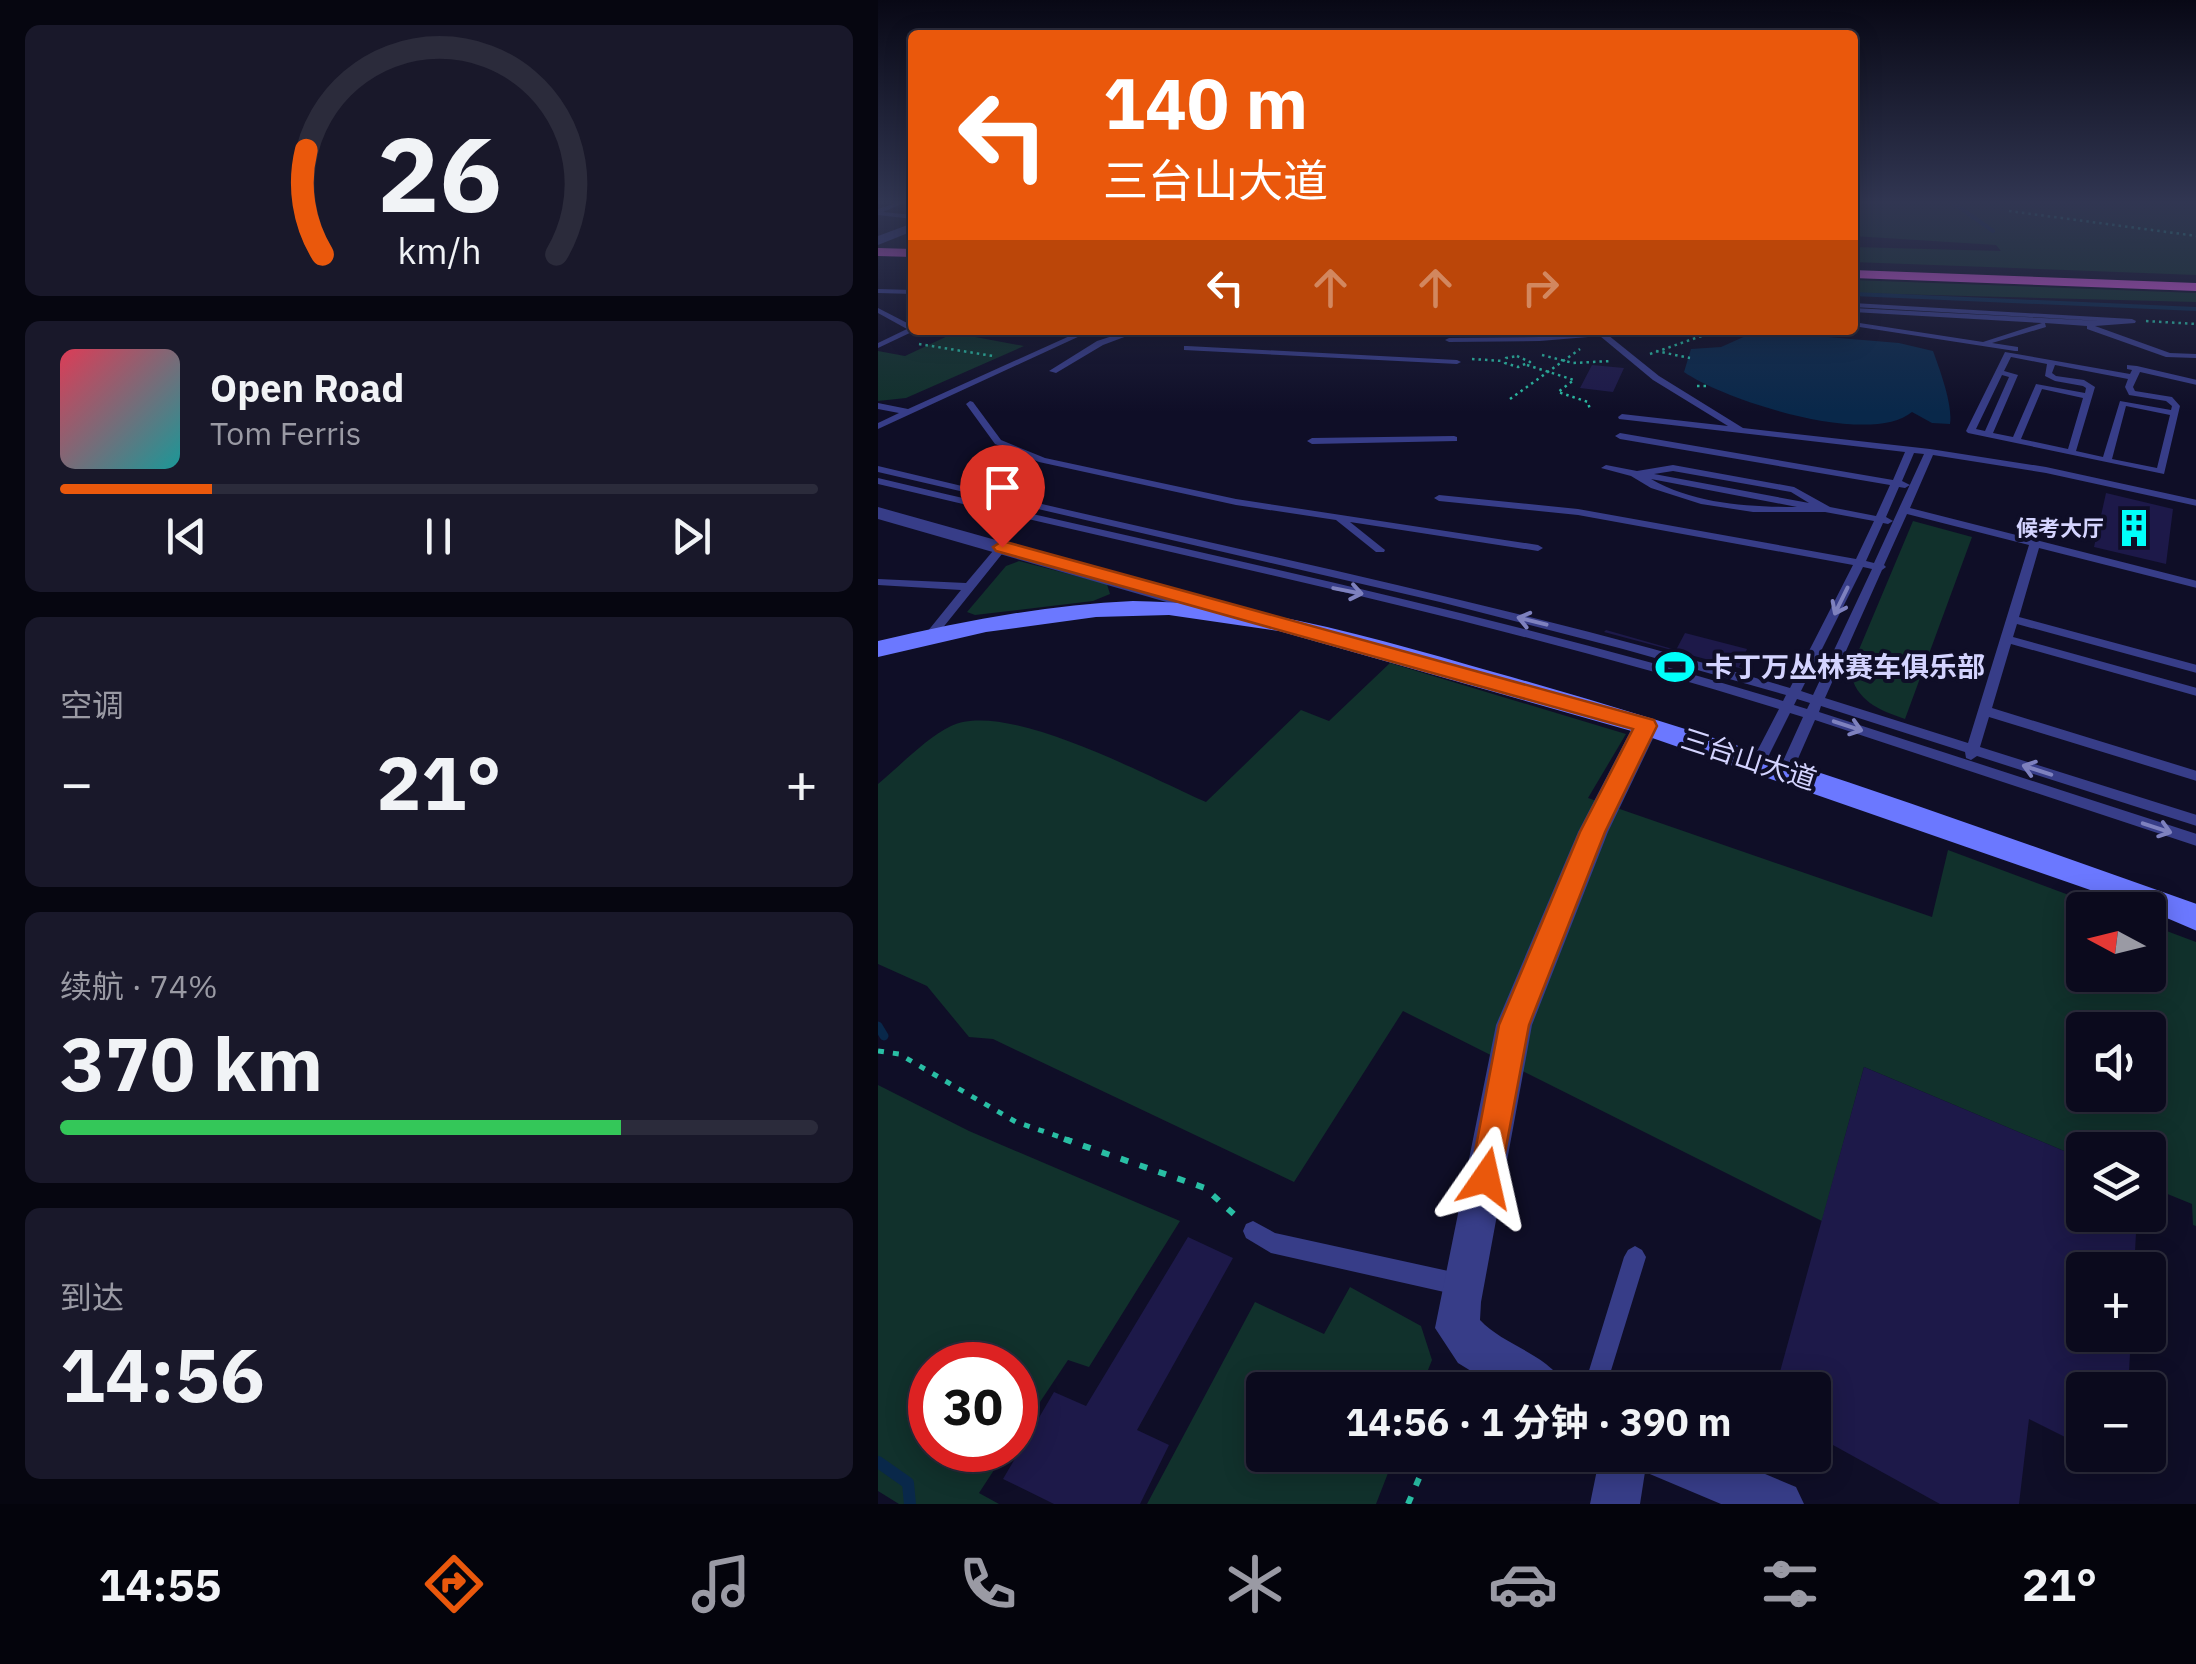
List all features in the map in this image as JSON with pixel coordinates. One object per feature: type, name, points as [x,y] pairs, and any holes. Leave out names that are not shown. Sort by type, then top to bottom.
[{"type":"highway","points":[[1911,272],[2196,283]]},
{"type":"main road","name":"三台山大道","points":[[878,649],[929,637],[1103,610],[1172,608],[1245,617],[1517,686],[1772,765],[2196,918]]},
{"type":"street","points":[[878,513],[1245,617]]},
{"type":"street","points":[[1515,1372],[1474,1347],[1457,1328],[1514,1025],[1593,832],[1646,726]]},
{"type":"street","points":[[1616,1504],[1621,1472]]},
{"type":"street","points":[[1703,1472],[1779,1504]]},
{"type":"lane","points":[[878,291],[908,292]]},
{"type":"lane","points":[[1858,308],[2132,321]]},
{"type":"lane","points":[[878,310],[908,326]]},
{"type":"lane","points":[[1982,344],[2053,319],[2087,326],[2169,356],[2196,356]]},
{"type":"lane","points":[[1858,325],[2196,383]]},
{"type":"lane","points":[[883,342],[908,331]]},
{"type":"lane","points":[[878,417],[1061,335]]},
{"type":"lane","points":[[878,426],[1078,335]]},
{"type":"lane","points":[[1053,371],[1100,342],[1123,335]]},
{"type":"lane","points":[[1449,340],[1576,335]]},
{"type":"lane","points":[[1603,335],[1656,378],[1740,429]]},
{"type":"lane","points":[[1187,348],[1457,360]]},
{"type":"lane","points":[[2008,354],[2135,373],[2128,387],[2132,393],[2168,399],[2176,406],[2161,472],[1971,431],[2008,354]]},
{"type":"lane","points":[[2052,362],[2052,377],[2088,384],[2089,396],[2071,452]]},
{"type":"lane","points":[[1988,434],[2014,375],[1999,372]]},
{"type":"lane","points":[[2016,440],[2039,386],[2089,396]]},
{"type":"lane","points":[[2107,460],[2124,403],[2174,413]]},
{"type":"lane","points":[[970,404],[998,442],[1042,460],[1236,502],[1538,548]]},
{"type":"lane","points":[[878,406],[908,412]]},
{"type":"lane","points":[[1622,416],[1930,452],[2046,470],[2196,504]]},
{"type":"lane","points":[[1620,436],[1915,487]]},
{"type":"lane","points":[[1312,441],[1454,440]]},
{"type":"lane","points":[[1772,765],[1791,700],[1911,450]]},
{"type":"lane","points":[[1772,765],[1814,707],[1930,452]]},
{"type":"lane","points":[[1606,468],[1898,524]]},
{"type":"lane","points":[[878,469],[1405,589],[1973,750],[2196,822]]},
{"type":"lane","points":[[986,473],[988,496]]},
{"type":"lane","points":[[878,481],[1263,574],[1396,600],[1791,700]]},
{"type":"lane","points":[[1439,498],[1578,512],[1880,567]]},
{"type":"lane","points":[[1905,510],[2196,585]]},
{"type":"lane","points":[[1339,519],[1380,550]]},
{"type":"lane","points":[[1968,766],[2035,543]]},
{"type":"lane","points":[[929,637],[1002,547]]},
{"type":"lane","points":[[878,582],[968,587]]},
{"type":"lane","points":[[2013,618],[2196,669]]},
{"type":"lane","points":[[2007,639],[2196,692]]},
{"type":"lane","points":[[1814,707],[1968,766],[2196,840]]},
{"type":"lane","points":[[1985,710],[2196,776]]},
{"type":"lane","points":[[1253,1231],[1271,1243],[1463,1285]]},
{"type":"lane","points":[[1600,1372],[1635,1257]]},
{"type":"path","points":[[2132,321],[2196,324]]},
{"type":"path","points":[[1658,338],[1666,346]]},
{"type":"path","points":[[883,342],[1008,359]]},
{"type":"path","points":[[1510,399],[1580,350]]},
{"type":"path","points":[[1656,351],[1690,358]]},
{"type":"path","points":[[1457,360],[1504,362],[1522,356],[1530,360],[1527,365]]},
{"type":"path","points":[[1504,362],[1574,380],[1558,392],[1588,402],[1590,410]]},
{"type":"path","points":[[878,1051],[899,1054],[1016,1122],[1205,1188],[1253,1231]]},
{"type":"path","points":[[1408,1504],[1422,1472]]},
{"type":"green space","points":[[2122,272],[2196,272],[2196,275]]},
{"type":"green space","points":[[1858,280],[2196,293],[2196,302],[1858,293]]},
{"type":"green space","points":[[950,335],[1024,346],[906,398],[878,401],[878,351],[905,356]]},
{"type":"green space","points":[[1913,521],[1972,537],[1905,719],[1863,697],[1850,671]]},
{"type":"green space","points":[[1019,561],[1107,584],[1110,594],[1093,601],[975,615],[967,612],[1006,566]]},
{"type":"green space","points":[[1390,663],[1626,734],[1588,798],[1932,917],[1948,850],[2066,894],[2066,992],[2166,992],[2166,931],[2196,942],[2196,1226],[2192,1204],[2166,1193],[2166,1132],[2066,1132],[2066,1152],[1864,1067],[1822,1221],[1403,1011],[1294,1182],[993,1039],[969,1037],[927,986],[878,964],[878,784],[941,731],[976,721],[1007,723],[1042,732],[1206,802],[1301,710],[1329,721]]},
{"type":"green space","points":[[878,1085],[969,1131],[1180,1221],[1089,1367],[1068,1360],[1038,1405],[1038,1342],[908,1342],[908,1472],[993,1472],[979,1493],[999,1504],[899,1504],[878,1491]]},
{"type":"green space","points":[[1350,1287],[1421,1326],[1432,1360],[1427,1372],[1246,1372],[1246,1472],[1388,1472],[1376,1504],[1147,1504],[1255,1302],[1324,1334]]},
{"type":"water","points":[[1748,335],[1804,335],[1899,343],[1933,351],[1948,398],[1950,424],[1932,423],[1912,412],[1892,422],[1865,425],[1798,416],[1731,395],[1684,372],[1691,349],[1721,347]]},
{"type":"building","points":[[1592,365],[1624,368],[1613,392],[1580,388]]},
{"type":"building","name":"候考大厅","points":[[2106,493],[2173,509],[2166,564],[2094,547]]},
{"type":"building","points":[[1604,632],[1676,650],[1685,633],[1747,649],[1739,667],[1758,673]]},
{"type":"building","points":[[1864,1067],[2066,1152],[2066,1232],[2136,1232],[2135,1252],[2066,1252],[2066,1352],[2130,1352],[2129,1372],[2066,1372],[2066,1438],[2029,1419],[2019,1504],[1940,1504],[1831,1444],[1831,1372],[1780,1372]]},
{"type":"building","points":[[1188,1237],[1233,1258],[1137,1430],[1169,1445],[1140,1504],[1054,1504],[1003,1479],[1007,1472],[1038,1472],[1038,1419],[1054,1392],[1086,1406]]},
{"type":"waterway","points":[[1858,294],[2197,309]]},
{"type":"waterway","points":[[878,1026],[884,1036]]},
{"type":"waterway","points":[[878,1462],[908,1483],[910,1504]]},
{"type":"place","name":"候考大厅","points":[[2134,528]]},
{"type":"place","name":"卡丁万丛林赛车俱乐部","points":[[1675,667]]},
{"type":"route","points":[[1002,547],[1245,617],[1534,691],[1646,726],[1593,832],[1514,1025],[1486,1178]]}]
